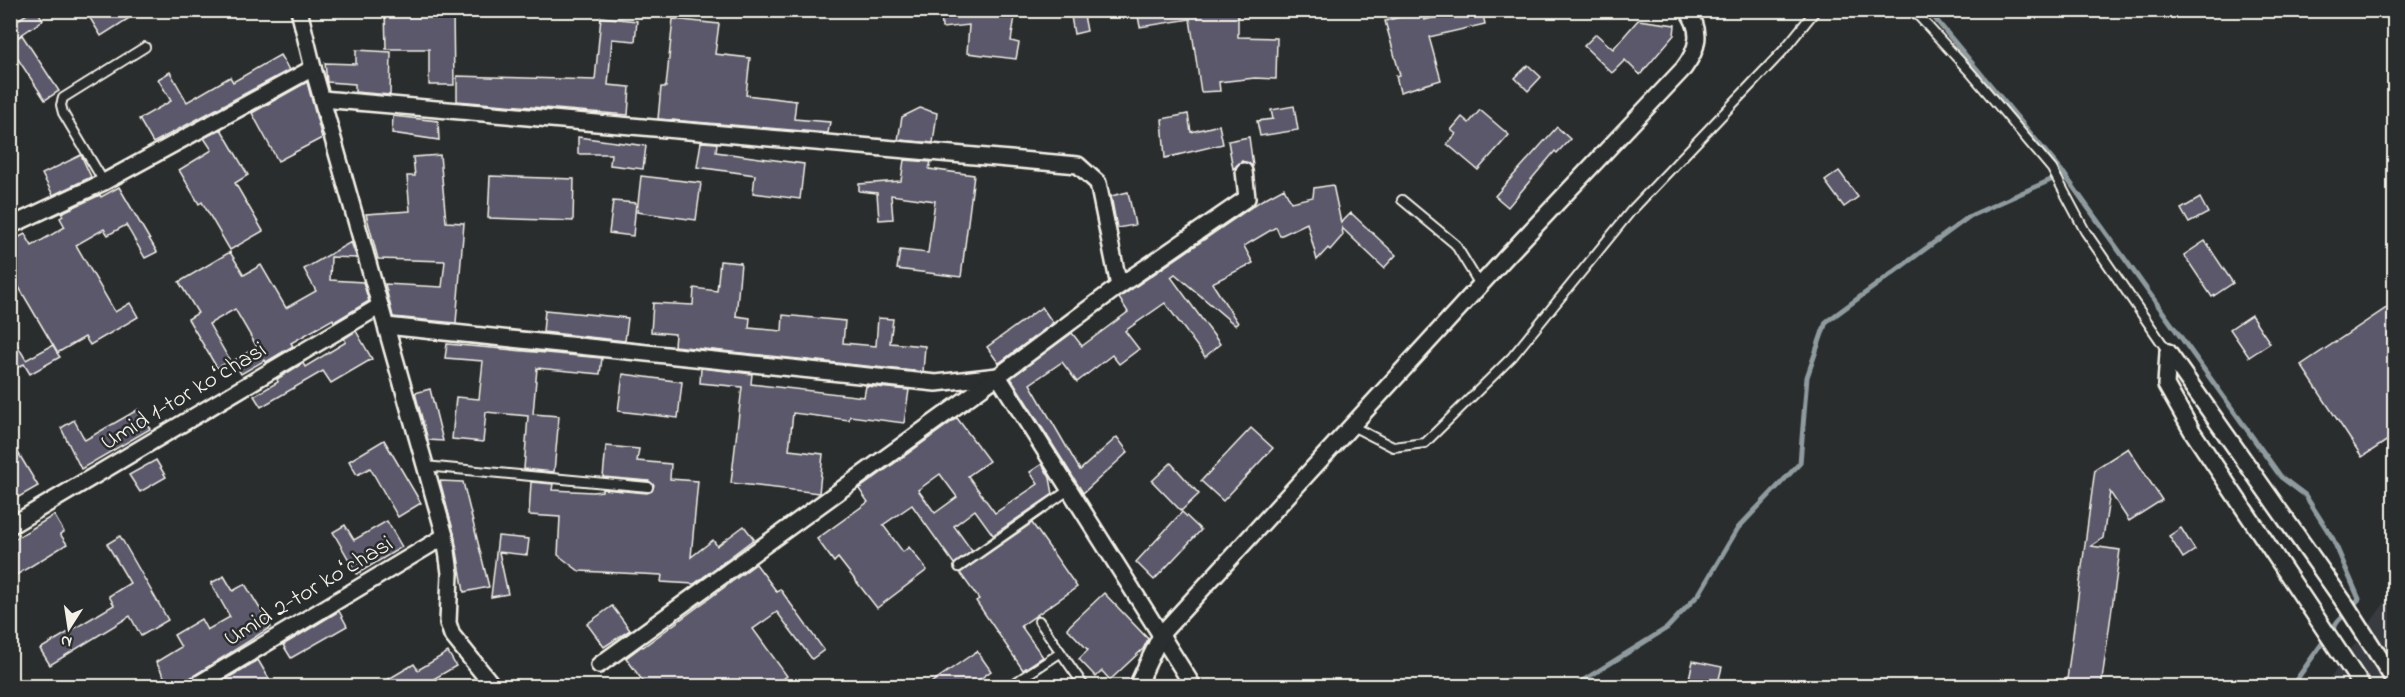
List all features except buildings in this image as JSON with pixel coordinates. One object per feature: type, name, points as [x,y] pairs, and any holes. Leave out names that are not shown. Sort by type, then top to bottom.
[{"type":"street","points":[[299,10],[313,68],[445,536],[450,573],[448,623],[452,634],[493,687]]},
{"type":"street","points":[[1137,687],[1161,633],[1480,285],[1684,68],[1694,53],[1698,36],[1694,20],[1687,10]]},
{"type":"street","points":[[10,225],[104,182],[313,68]]},
{"type":"street","points":[[322,99],[1078,165],[1098,183],[1119,286]]},
{"type":"street","points":[[599,665],[1119,286],[1247,198],[1244,171]]},
{"type":"street","name":"Umid 1-tor koʻchasi","points":[[10,526],[380,306]]},
{"type":"street","points":[[386,326],[936,383],[998,376]]},
{"type":"street","points":[[2168,352],[2346,605],[2394,680]]},
{"type":"street","points":[[2168,352],[2166,385],[2192,431],[2362,687]]},
{"type":"street","points":[[998,376],[1193,687]]},
{"type":"street","name":"Umid 2-tor koʻchasi","points":[[195,687],[445,536]]},
{"type":"lane","points":[[1352,426],[1393,447],[1425,443],[1512,357],[1631,211],[1782,52],[1816,10]]},
{"type":"lane","points":[[1913,10],[1970,72],[2052,170],[2085,231],[2168,352]]},
{"type":"lane","points":[[104,182],[63,113],[61,105],[63,98],[145,47]]},
{"type":"lane","points":[[1402,200],[1455,244],[1480,285]]},
{"type":"lane","points":[[425,466],[648,487]]},
{"type":"lane","points":[[959,567],[1070,489]]},
{"type":"lane","points":[[1039,621],[1084,687]]},
{"type":"lane","points":[[1010,687],[1060,653]]},
{"type":"shaded area","points":[[2394,590],[2394,686],[2324,686]]},
{"type":"waterway","points":[[1574,686],[1667,628],[1699,594],[1738,528],[1800,463],[1807,377],[1826,322],[1970,216],[2064,174],[1928,10]]},
{"type":"waterway","points":[[2064,174],[2281,477],[2305,495],[2333,539],[2359,599],[2338,621],[2292,686]]}]
